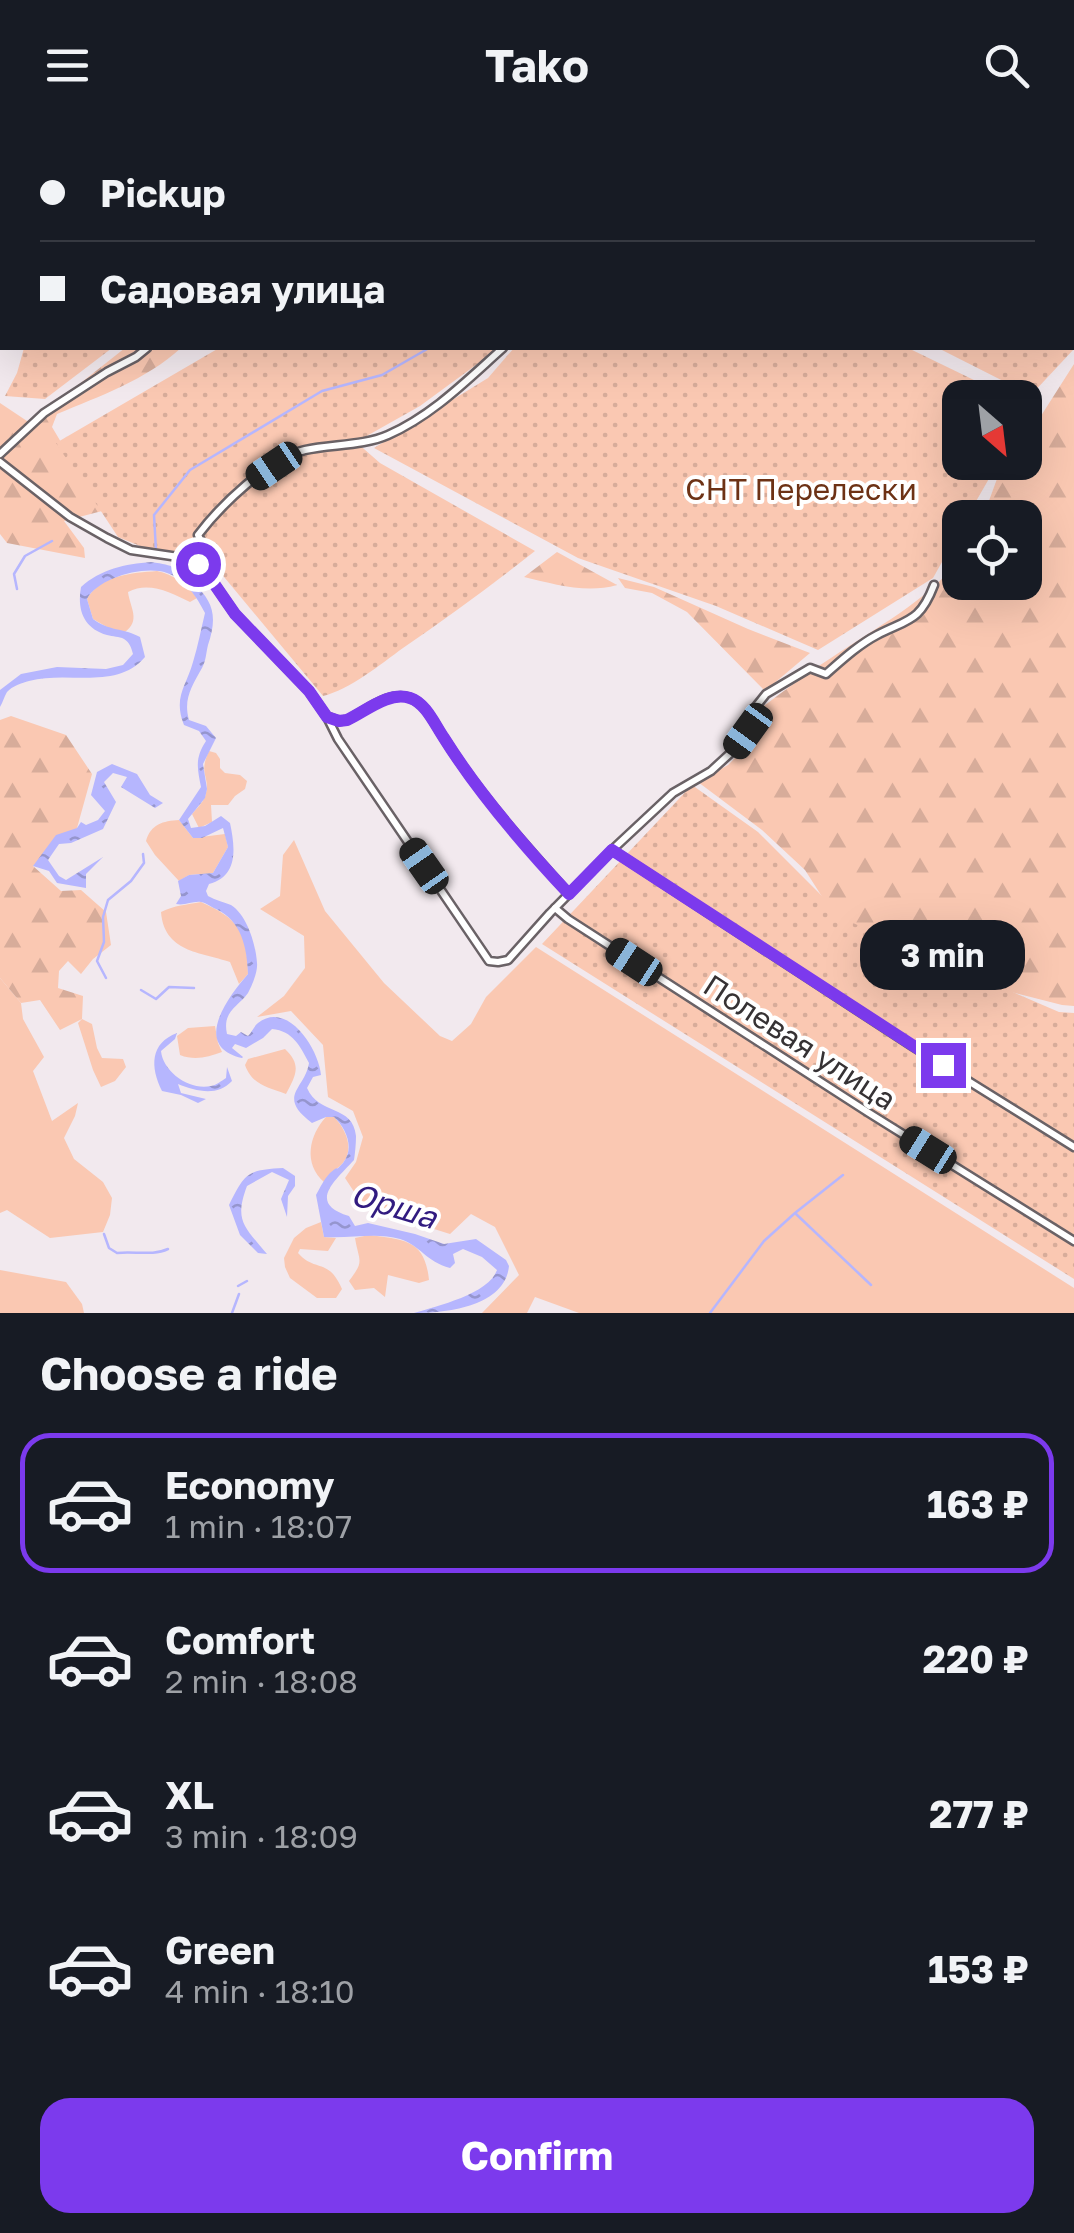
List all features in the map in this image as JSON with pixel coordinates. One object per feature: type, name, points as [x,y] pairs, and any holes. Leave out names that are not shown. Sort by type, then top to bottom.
[{"type":"street","points":[[0,454],[34,420],[145,350]]},
{"type":"street","points":[[198,564],[198,535],[214,514],[274,466],[299,452],[385,437],[458,391],[502,350]]},
{"type":"street","points":[[0,462],[70,517],[108,538],[131,550],[192,559],[206,572],[235,614],[309,691],[338,740],[489,960],[498,962],[508,960],[612,850],[673,794],[711,771],[736,748],[748,731],[754,709],[766,694],[810,668],[826,674],[856,649],[912,618],[926,606],[934,585]]},
{"type":"street","points":[[181,558],[201,541]]},
{"type":"street","points":[[327,717],[347,720],[394,695],[413,698],[513,830],[569,894]]},
{"type":"street","points":[[696,778],[708,786]]},
{"type":"street","points":[[612,850],[912,1046],[1074,1146]]},
{"type":"street","name":"Полевая улица","points":[[555,908],[1074,1241]]},
{"type":"green space","points":[[23,350],[109,350],[45,399],[5,396]]},
{"type":"green space","points":[[122,350],[178,350],[138,378],[57,414],[52,427],[102,511],[64,521],[84,548],[85,558],[7,543],[0,534],[0,403],[30,423]]},
{"type":"green space","points":[[216,350],[496,350],[420,406],[356,442],[380,463],[535,551],[364,676],[323,696],[200,548],[172,559],[118,537],[56,443]]},
{"type":"green space","name":"СНТ Перелески","points":[[512,350],[912,350],[974,380],[942,380],[942,480],[988,480],[977,500],[942,500],[942,562],[933,578],[818,650],[716,606],[578,558],[374,448],[488,378]]},
{"type":"green space","points":[[942,350],[1073,350],[1042,383],[1042,380],[1001,380]]},
{"type":"green space","points":[[1074,364],[1074,1006],[964,980],[835,917],[805,870],[762,830],[698,782],[728,765],[765,728],[761,708],[916,601],[942,578],[942,600],[1042,600],[1042,500],[989,500],[997,480],[1042,480],[1042,414]]},
{"type":"green space","points":[[557,552],[617,585],[582,588],[524,577]]},
{"type":"green space","points":[[157,571],[180,581],[197,598],[190,602],[160,589],[136,589],[128,592],[134,618],[125,632],[112,630],[93,619],[87,599],[100,585],[118,577]]},
{"type":"green space","points":[[618,578],[654,587],[810,653],[765,691],[687,612],[652,593],[625,588]]},
{"type":"green space","points":[[11,716],[66,735],[92,774],[77,828],[33,866],[61,891],[81,890],[106,912],[111,945],[81,974],[68,961],[59,971],[58,988],[83,996],[82,1019],[60,1030],[40,1000],[21,1003],[0,978],[0,720]]},
{"type":"green space","points":[[209,751],[216,753],[225,773],[240,775],[247,781],[245,789],[228,805],[211,805],[212,822],[199,828],[192,814],[205,796],[204,765]]},
{"type":"green space","points":[[692,785],[758,832],[846,920],[1059,1012],[1074,1013],[1074,1279],[542,944]]},
{"type":"green space","points":[[179,820],[193,838],[225,834],[228,847],[213,873],[189,875],[179,881],[146,841],[158,824]]},
{"type":"green space","points":[[294,840],[325,911],[384,983],[440,1036],[452,1041],[471,1024],[486,997],[536,947],[1074,1288],[1074,1313],[579,1313],[535,1297],[527,1313],[482,1313],[519,1275],[495,1227],[471,1214],[450,1234],[364,1207],[345,1178],[356,1162],[363,1137],[353,1111],[328,1097],[323,1045],[291,1011],[257,1017],[284,996],[305,968],[304,936],[260,909],[280,896],[283,855]]},
{"type":"green space","points":[[201,902],[224,914],[243,937],[248,974],[239,984],[230,962],[176,943],[164,925],[161,912]]},
{"type":"green space","points":[[0,978],[21,1003],[23,1019],[44,1057],[33,1071],[52,1121],[78,1103],[64,1138],[74,1159],[103,1182],[112,1198],[103,1232],[50,1238],[7,1210],[0,1213]]},
{"type":"green space","points":[[82,1019],[92,1024],[102,1058],[123,1059],[126,1067],[115,1081],[101,1087],[78,1023]]},
{"type":"green space","points":[[215,1026],[222,1052],[196,1058],[180,1055],[177,1036],[188,1028]]},
{"type":"green space","points":[[285,1049],[296,1070],[286,1094],[256,1081],[245,1065],[248,1059]]},
{"type":"green space","points":[[326,1117],[334,1117],[345,1133],[348,1152],[324,1182],[313,1167],[311,1150]]},
{"type":"green space","points":[[321,1222],[324,1237],[336,1238],[328,1251],[300,1249],[298,1253],[332,1273],[342,1289],[336,1298],[317,1298],[290,1278],[285,1267],[284,1258],[294,1238]]},
{"type":"green space","points":[[369,1235],[411,1244],[423,1256],[429,1280],[419,1283],[388,1275],[385,1297],[374,1288],[355,1290],[349,1281],[359,1264],[355,1238]]},
{"type":"green space","points":[[0,1270],[66,1282],[84,1313],[0,1313]]},
{"type":"water","points":[[151,562],[177,570],[200,589],[212,611],[213,627],[205,660],[187,706],[189,720],[206,726],[216,738],[203,764],[205,798],[188,819],[191,828],[205,826],[221,816],[230,823],[233,860],[226,874],[209,884],[206,891],[242,916],[253,939],[257,963],[248,993],[229,1015],[227,1034],[236,1036],[241,1032],[248,1036],[258,1023],[269,1018],[280,1018],[300,1031],[315,1053],[321,1075],[313,1077],[307,1088],[319,1103],[349,1119],[356,1136],[354,1160],[333,1183],[327,1198],[329,1205],[349,1216],[355,1226],[368,1223],[444,1244],[476,1239],[509,1266],[505,1280],[486,1299],[457,1309],[414,1313],[473,1292],[484,1286],[497,1270],[482,1257],[463,1249],[453,1254],[455,1263],[450,1268],[400,1239],[324,1237],[316,1195],[328,1175],[347,1157],[349,1145],[334,1117],[312,1123],[296,1106],[294,1099],[309,1063],[306,1057],[291,1036],[279,1030],[272,1029],[246,1048],[235,1044],[232,1048],[242,1058],[227,1052],[219,1043],[218,1020],[248,974],[244,945],[225,914],[201,902],[176,904],[181,896],[178,881],[189,875],[213,873],[228,847],[223,828],[193,838],[179,820],[201,787],[198,763],[206,741],[199,731],[184,725],[180,707],[205,613],[190,589],[173,576],[157,571],[123,575],[101,585],[87,599],[93,619],[140,637],[145,657],[120,674],[44,678],[14,686],[0,707],[0,690],[21,674],[57,667],[106,669],[123,665],[133,654],[130,645],[87,623],[81,610],[81,587],[114,568]]},
{"type":"water","points":[[112,764],[137,774],[150,795],[163,803],[155,808],[121,787],[127,777],[113,773],[104,782],[116,802],[103,829],[59,844],[48,860],[66,880],[103,857],[86,874],[86,888],[57,883],[49,871],[33,866],[56,835],[77,828],[81,822],[86,825],[98,820],[105,811],[91,795],[97,772]]},
{"type":"water","points":[[177,1033],[161,1051],[172,1073],[186,1083],[203,1087],[226,1078],[227,1067],[232,1081],[213,1091],[178,1084],[181,1093],[206,1099],[198,1103],[162,1091],[158,1082],[154,1065],[157,1049]]},
{"type":"water","points":[[283,1168],[295,1176],[295,1186],[288,1196],[287,1217],[281,1199],[289,1180],[272,1172],[247,1186],[243,1198],[243,1223],[267,1254],[258,1253],[240,1235],[229,1205],[248,1175]]},
{"type":"waterway","points":[[156,551],[154,515],[190,470],[322,391],[382,375],[426,350]]},
{"type":"waterway","points":[[17,589],[14,574],[25,556],[52,541]]},
{"type":"waterway","points":[[106,978],[97,961],[104,942],[103,917],[108,900],[131,881],[144,863],[143,854]]},
{"type":"waterway","points":[[141,990],[156,999],[169,987],[194,988]]},
{"type":"waterway","points":[[710,1313],[764,1241],[843,1175]]},
{"type":"waterway","points":[[796,1214],[871,1285]]},
{"type":"waterway","points":[[104,1234],[109,1248],[117,1253],[168,1249]]},
{"type":"waterway","points":[[238,1286],[247,1281]]},
{"type":"waterway","points":[[232,1313],[239,1294]]},
{"type":"route","points":[[198,564],[235,614],[309,691],[327,717],[347,720],[394,695],[413,698],[513,830],[569,894],[612,850],[943,1065]]},
{"type":"water label","name":"Орша","points":[[394,1205]]}]
